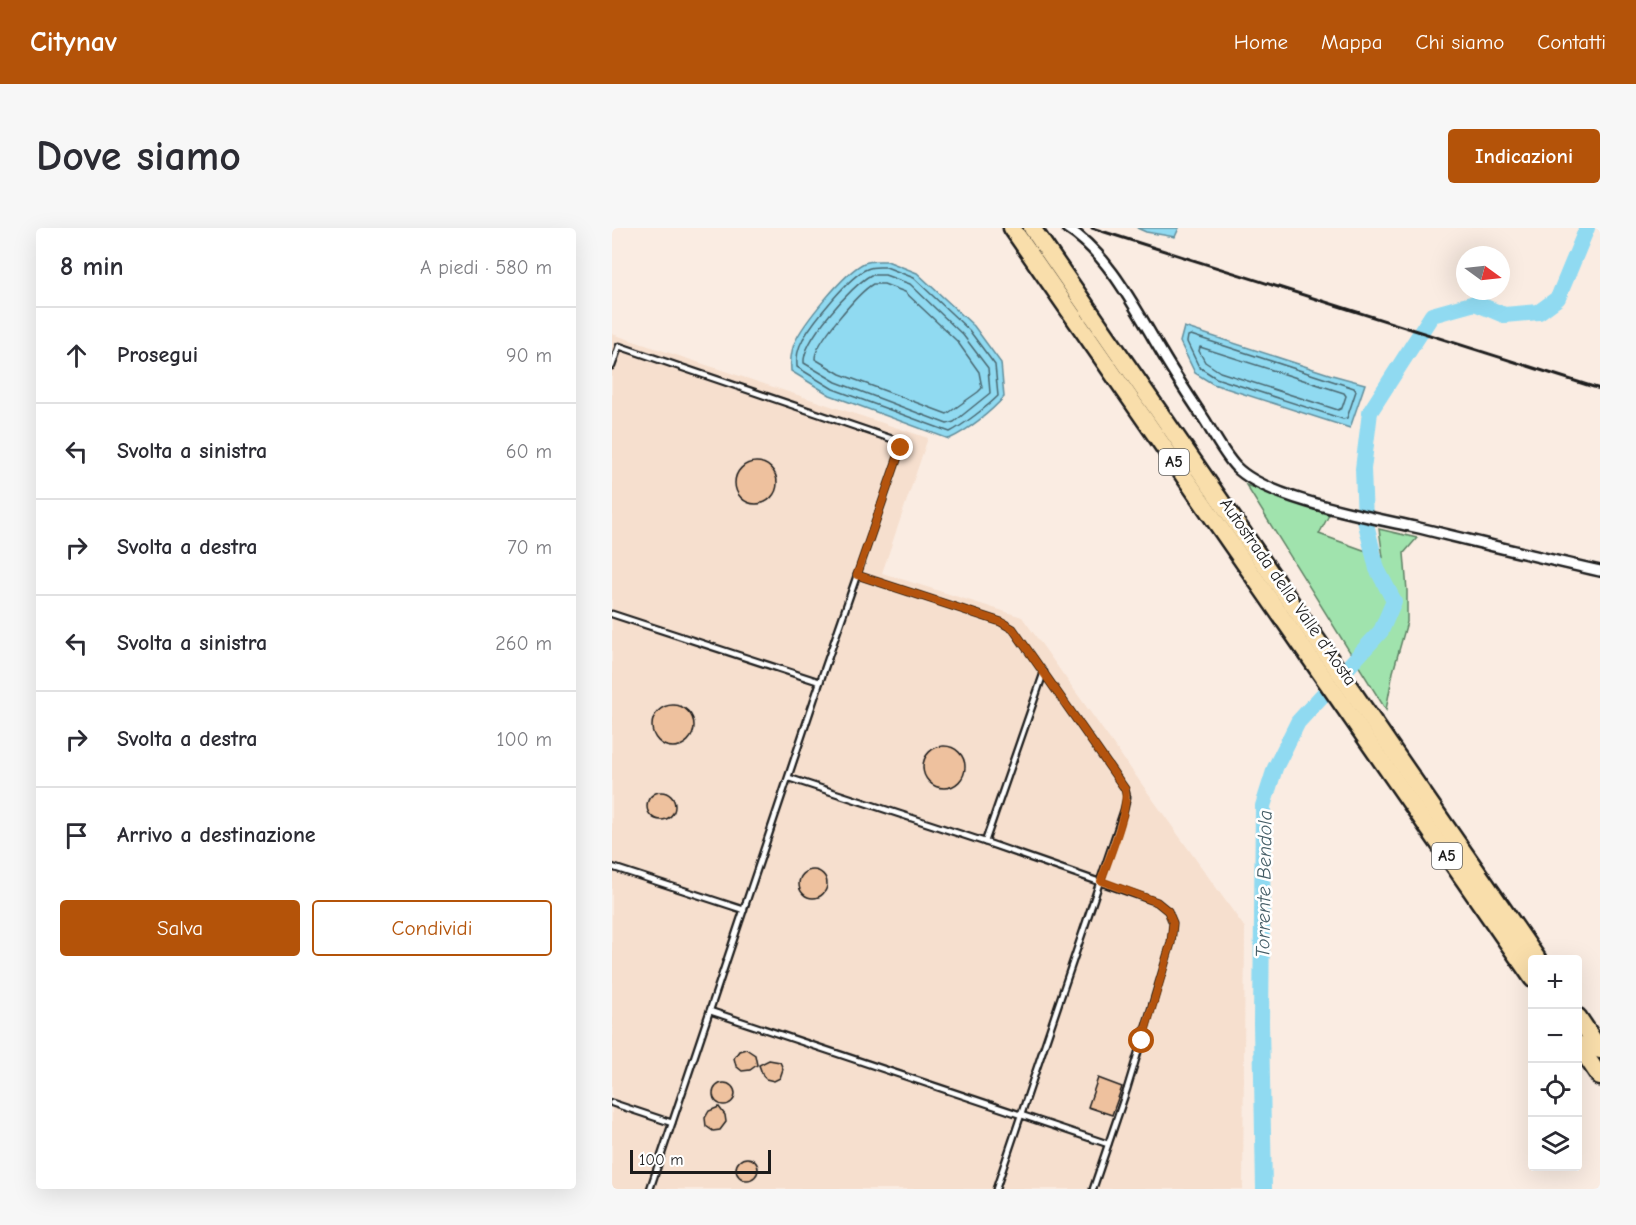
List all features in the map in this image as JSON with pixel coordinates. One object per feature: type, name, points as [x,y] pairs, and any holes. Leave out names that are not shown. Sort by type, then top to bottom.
[{"type":"highway","name":"Autostrada della Valle d'Aosta","points":[[1021,231],[1044,246],[1335,680]]},
{"type":"highway","name":"Autostrada della Valle d'Aosta","points":[[1021,231],[1368,728],[1528,971]]},
{"type":"highway","name":"Autostrada della Valle d'Aosta","points":[[1368,728],[1534,955]]},
{"type":"highway","points":[[1582,1023],[1600,1050]]},
{"type":"highway","points":[[1582,1050],[1600,1077]]},
{"type":"street","points":[[1067,228],[1084,241],[1110,273],[1140,315],[1236,466],[1249,478],[1272,489],[1354,513],[1600,571]]},
{"type":"lane","points":[[612,344],[898,441],[901,448],[650,1189]]},
{"type":"lane","points":[[612,366],[619,346]]},
{"type":"lane","points":[[857,575],[1001,622],[1013,629],[1125,789],[1127,797],[1101,881],[996,1189]]},
{"type":"lane","points":[[612,614],[820,682]]},
{"type":"lane","points":[[985,842],[1044,672]]},
{"type":"lane","points":[[789,778],[1101,881],[1157,902],[1168,911],[1173,923],[1171,943],[1093,1189]]},
{"type":"lane","points":[[612,867],[744,910]]},
{"type":"lane","points":[[710,1011],[1108,1144]]},
{"type":"lane","points":[[612,1103],[672,1123]]},
{"type":"shaded area","points":[[612,334],[928,438],[882,573],[1022,617],[1245,928],[1243,1189],[612,1189]]},
{"type":"green space","points":[[1246,485],[1329,515],[1319,534],[1383,557],[1379,529],[1417,538],[1404,553],[1407,622],[1393,672],[1386,710]]},
{"type":"water","points":[[1137,228],[1179,228],[1175,237],[1146,232]]},
{"type":"water","points":[[887,261],[917,273],[974,326],[1001,363],[1004,397],[978,421],[949,439],[830,395],[791,371],[794,344],[825,299],[846,277],[864,263]]},
{"type":"water","points":[[1184,327],[1365,384],[1350,428],[1213,384],[1195,373],[1180,342]]},
{"type":"building","points":[[756,462],[771,468],[777,483],[771,498],[756,504],[741,498],[735,483],[741,468]]},
{"type":"building","points":[[673,705],[688,711],[694,726],[688,741],[673,747],[658,741],[652,726],[658,711]]},
{"type":"building","points":[[944,746],[959,752],[965,767],[959,782],[944,788],[929,782],[923,767],[929,752]]},
{"type":"building","points":[[661,792],[671,796],[675,806],[671,816],[661,820],[651,816],[647,806],[651,796]]},
{"type":"building","points":[[813,870],[823,874],[827,884],[823,894],[813,898],[803,894],[799,884],[803,874]]},
{"type":"building","points":[[746,1049],[755,1055],[757,1065],[750,1070],[742,1071],[736,1066],[734,1058],[739,1051]]},
{"type":"building","points":[[769,1060],[780,1062],[783,1069],[780,1078],[774,1081],[763,1076],[759,1065]]},
{"type":"building","points":[[1098,1078],[1122,1087],[1112,1115],[1088,1107]]},
{"type":"building","points":[[724,1083],[732,1086],[735,1094],[732,1102],[724,1105],[716,1102],[713,1094],[716,1086]]},
{"type":"building","points":[[719,1107],[725,1115],[726,1122],[720,1130],[713,1131],[706,1126],[705,1118],[709,1111]]},
{"type":"building","points":[[747,1158],[755,1161],[758,1169],[755,1177],[747,1180],[739,1177],[736,1169],[739,1161]]},
{"type":"waterway","name":"Torrente Bendola","points":[[1264,1189],[1261,1023],[1263,806],[1275,768],[1298,722],[1381,631],[1394,601],[1377,569],[1365,520],[1363,469],[1370,412],[1432,315],[1475,303],[1504,315],[1539,312],[1558,298],[1587,228]]},
{"type":"railway","points":[[1092,228],[1600,389]]},
{"type":"route","points":[[901,448],[857,575],[1001,622],[1013,629],[1125,789],[1127,797],[1124,810],[1101,881],[1157,902],[1168,911],[1173,923],[1171,943],[1142,1041]]}]
